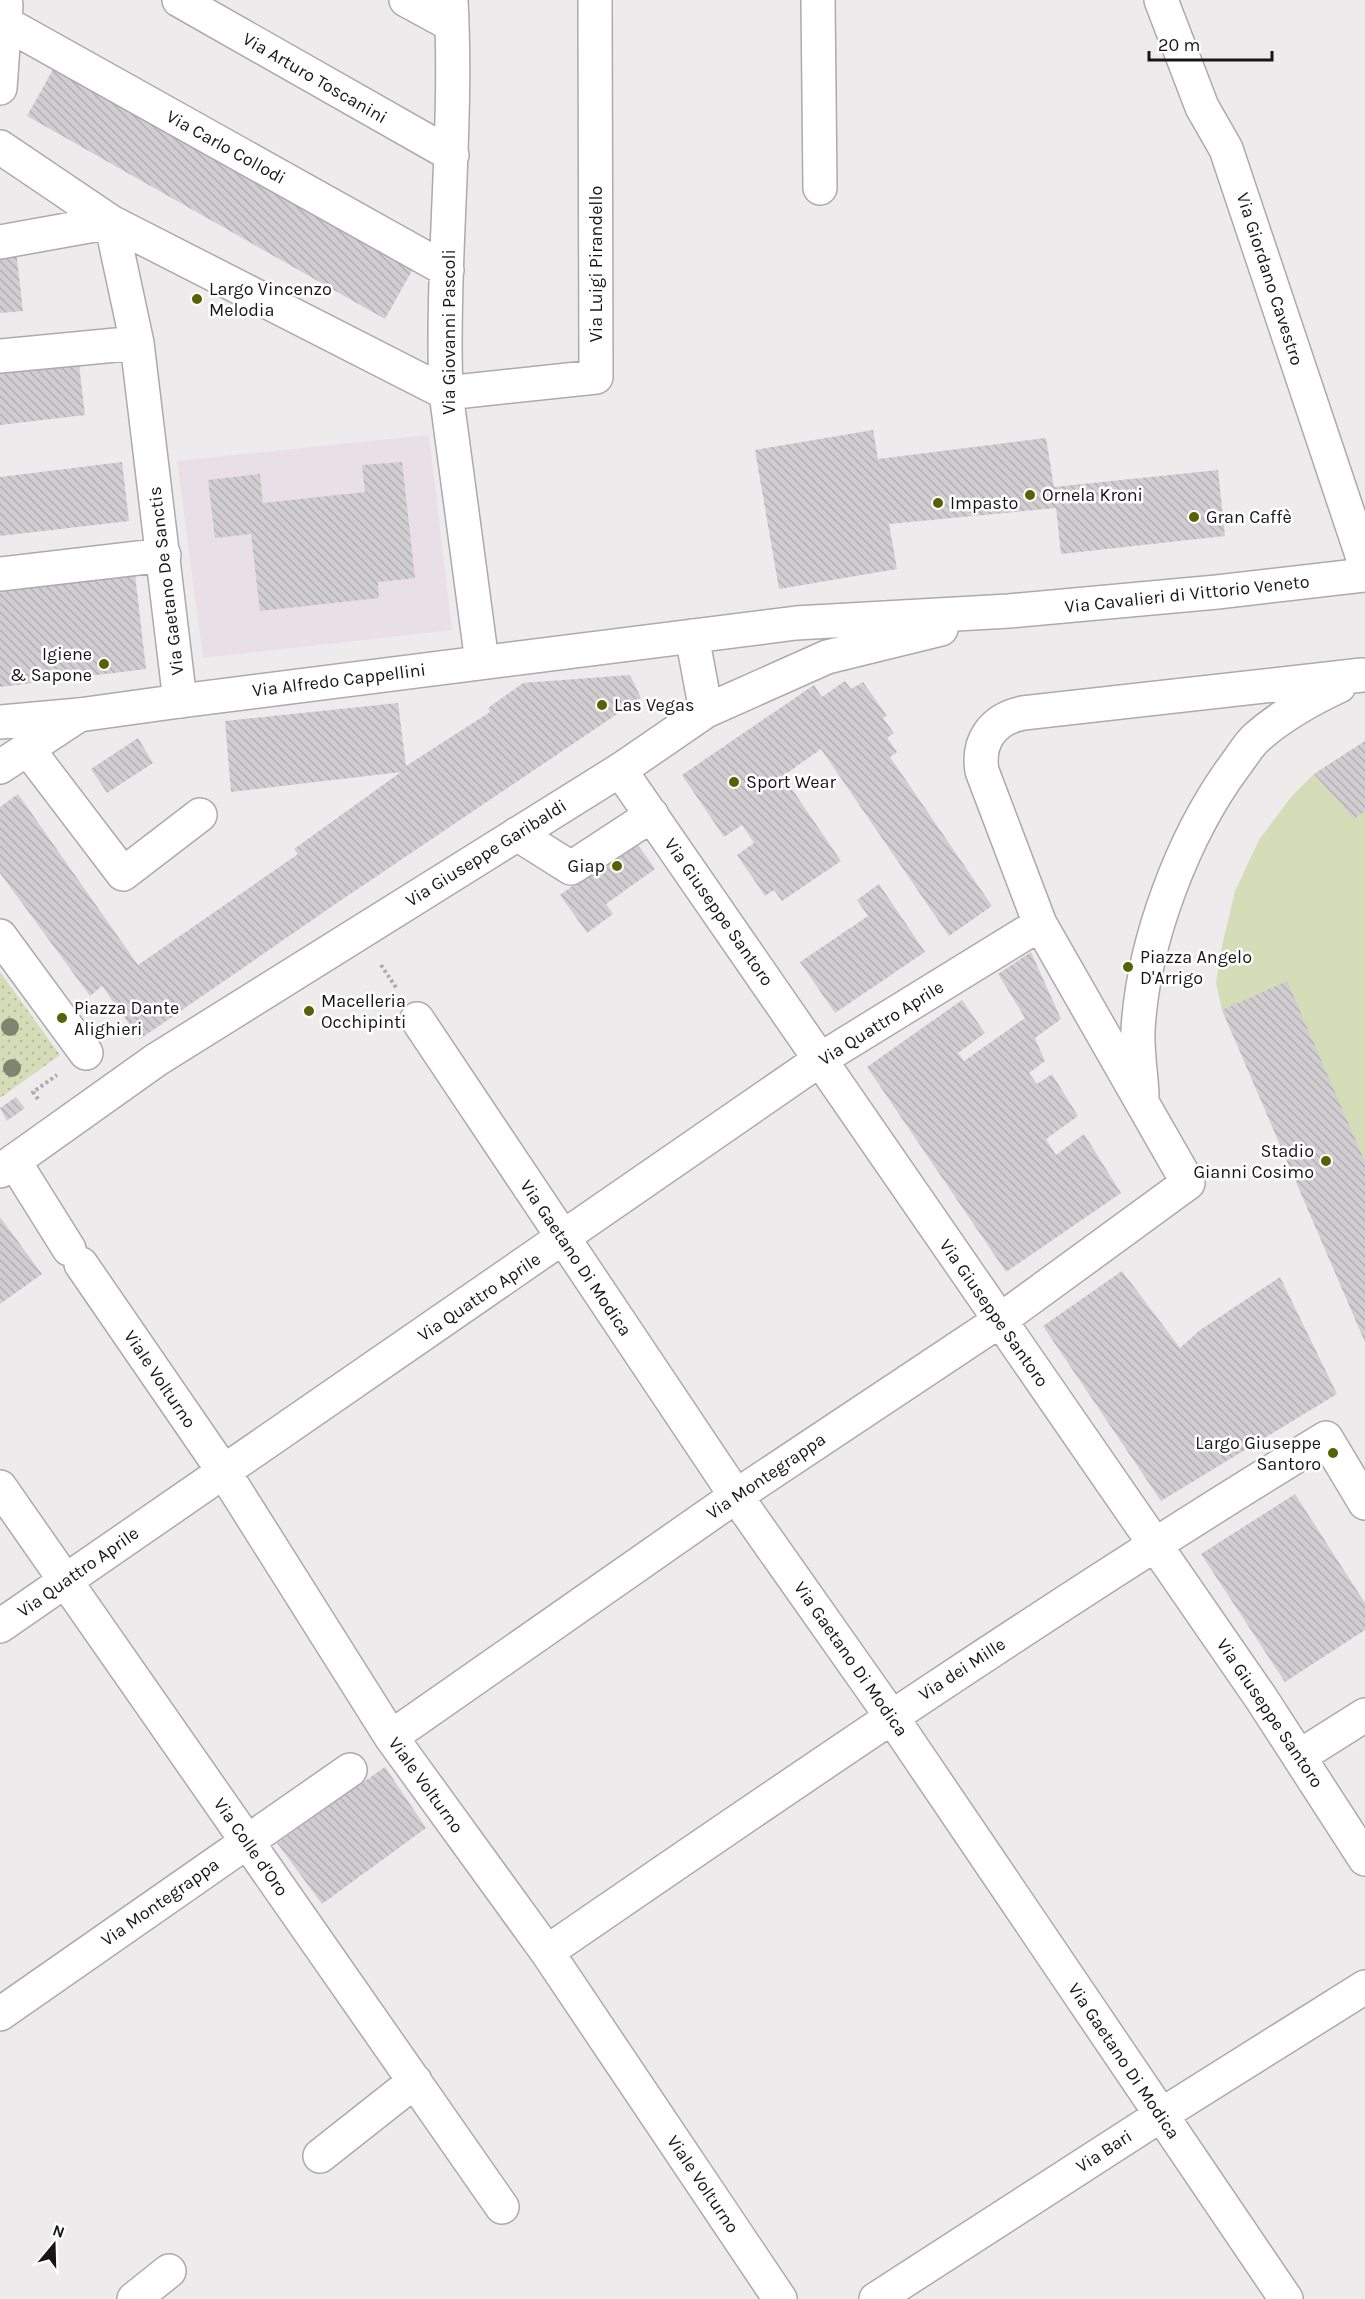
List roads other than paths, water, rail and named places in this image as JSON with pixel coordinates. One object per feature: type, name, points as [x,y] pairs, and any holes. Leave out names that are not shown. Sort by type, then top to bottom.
[{"type":"street","name":"Via Arturo Toscanini","points":[[179,0],[452,155]]},
{"type":"street","points":[[406,0],[451,13]]},
{"type":"street","name":"Via Luigi Pirandello","points":[[446,393],[596,377],[595,0]]},
{"type":"street","points":[[818,0],[820,188]]},
{"type":"street","name":"Via Giordano Cavestro","points":[[1161,0],[1202,107],[1226,149],[1365,564]]},
{"type":"street","points":[[0,88],[5,11]]},
{"type":"street","name":"Via Carlo Collodi","points":[[5,11],[447,270]]},
{"type":"street","name":"Via Giovanni Pascoli","points":[[451,13],[452,155],[447,270],[446,393],[482,662]]},
{"type":"street","points":[[0,147],[111,222],[446,393]]},
{"type":"street","points":[[0,242],[111,222]]},
{"type":"street","name":"Via Gaetano De Sanctis","points":[[111,222],[137,344],[180,701]]},
{"type":"street","points":[[0,356],[137,344]]},
{"type":"street","points":[[0,574],[164,555]]},
{"type":"street","name":"Via Cavalieri di Vittorio Veneto","points":[[1009,611],[1218,592],[1365,575]]},
{"type":"street","name":"Via Alfredo Cappellini","points":[[0,767],[79,715],[796,623],[1009,611]]},
{"type":"street","name":"Via Giuseppe Garibaldi","points":[[7,1166],[156,1060],[620,770],[706,711],[827,657],[1009,611]]},
{"type":"street","points":[[692,636],[706,711]]},
{"type":"street","points":[[1143,1102],[1031,930],[982,771],[981,749],[985,738],[1001,721],[1023,713],[1364,674]]},
{"type":"street","points":[[1143,1102],[1138,1032],[1143,987],[1162,916],[1189,843],[1218,788],[1254,740],[1300,705],[1364,674]]},
{"type":"street","points":[[0,722],[79,715]]},
{"type":"street","points":[[27,748],[123,874],[201,815]]},
{"type":"street","name":"Via Giuseppe Santoro","points":[[620,770],[1155,1544],[1300,1756],[1365,1859]]},
{"type":"street","points":[[517,834],[571,868],[652,814]]},
{"type":"street","name":"Via Quattro Aprile","points":[[0,1626],[563,1240],[821,1059],[1031,930]]},
{"type":"street","points":[[0,936],[86,1053]]},
{"type":"street","name":"Via Gaetano Di Modica","points":[[417,1019],[736,1496],[891,1716],[1286,2299]]},
{"type":"street","name":"Via Montegrappa","points":[[391,1737],[736,1496],[999,1321],[1188,1183],[1143,1102]]},
{"type":"street","name":"Viale Volturno","points":[[7,1166],[75,1256],[224,1472],[391,1737],[547,1952],[780,2299]]},
{"type":"street","name":"Via dei Mille","points":[[547,1952],[891,1716],[1155,1544],[1326,1438],[1365,1503]]},
{"type":"street","name":"Via Colle d'Oro","points":[[0,1487],[502,2207]]},
{"type":"street","points":[[1300,1756],[1365,1715]]},
{"type":"street","name":"Via Montegrappa","points":[[0,2014],[350,1770]]},
{"type":"street","name":"Via Bari","points":[[876,2299],[1161,2115],[1365,1987]]},
{"type":"street","points":[[320,2156],[415,2082]]},
{"type":"street","points":[[134,2299],[169,2271]]},
{"type":"place","name":"Largo Vincenzo Melodia","points":[[197,299]]},
{"type":"place","name":"Ornela Kroni","points":[[1030,495]]},
{"type":"place","name":"Impasto","points":[[938,503]]},
{"type":"place","name":"Gran Caffè","points":[[1194,517]]},
{"type":"place","name":"Igiene & Sapone","points":[[104,664]]},
{"type":"place","name":"Las Vegas","points":[[602,705]]},
{"type":"place","name":"Sport Wear","points":[[734,782]]},
{"type":"place","name":"Giap","points":[[617,866]]},
{"type":"place","name":"Piazza Angelo D'Arrigo","points":[[1128,967]]},
{"type":"place","name":"Macelleria Occhipinti","points":[[309,1011]]},
{"type":"place","name":"Piazza Dante Alighieri","points":[[62,1018]]},
{"type":"place","name":"Stadio Gianni Cosimo","points":[[1326,1161]]},
{"type":"place","name":"Largo Giuseppe Santoro","points":[[1333,1453]]}]
